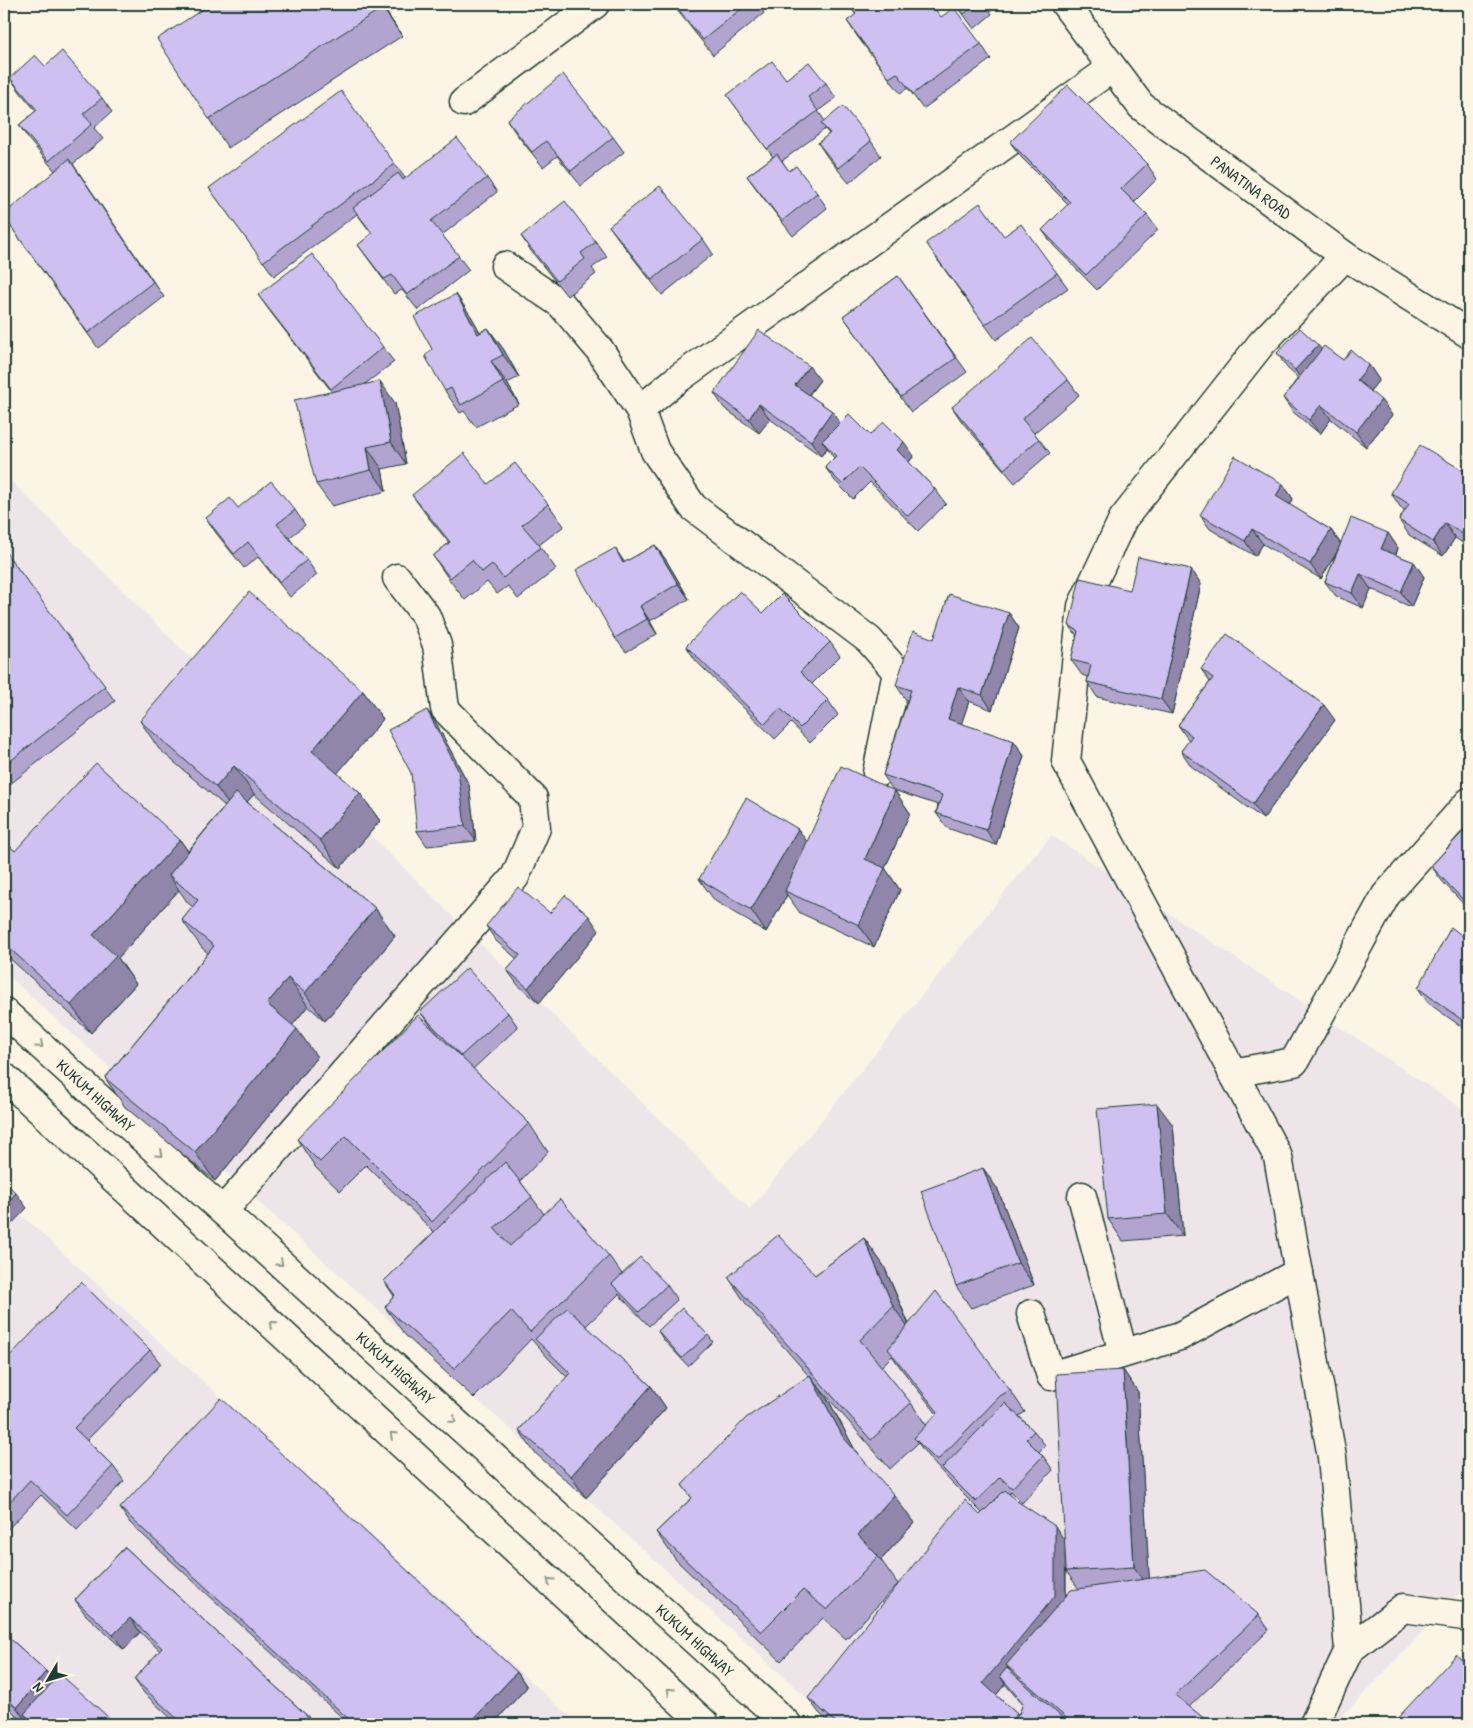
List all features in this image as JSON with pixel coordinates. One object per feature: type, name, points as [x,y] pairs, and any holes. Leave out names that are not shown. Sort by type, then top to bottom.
[{"type":"street","points":[[464,102],[595,4]]},
{"type":"street","name":"PANATINA ROAD","points":[[1064,4],[1141,106],[1345,256],[1469,334]]},
{"type":"street","points":[[640,410],[675,381],[1112,68]]},
{"type":"street","points":[[1345,256],[1262,344],[1123,520],[1082,606],[1066,761],[1278,1157],[1332,1457],[1349,1650]]},
{"type":"street","points":[[505,266],[561,304],[598,349],[640,410],[655,451],[693,507],[869,640],[897,672],[877,773]]},
{"type":"street","points":[[224,1211],[515,877],[536,828],[533,798],[445,709],[437,645],[426,616],[397,578]]},
{"type":"street","points":[[1232,1073],[1294,1062],[1386,895],[1469,802]]},
{"type":"street","name":"KUKUM HIGHWAY","points":[[4,1012],[786,1724]]},
{"type":"street","points":[[4,1077],[705,1724]]},
{"type":"street","points":[[1082,1196],[1123,1353]]},
{"type":"street","points":[[1032,1314],[1051,1376],[1180,1336],[1299,1272]]},
{"type":"street","points":[[1314,1724],[1349,1650],[1403,1608],[1464,1616],[1469,1619]]},
{"type":"shaded area","points":[[4,474],[750,1209],[1051,835],[1469,1113],[1469,1583],[1335,1724],[836,1724],[4,972]]},
{"type":"shaded area","points":[[4,1199],[561,1709],[577,1724],[4,1724]]},
{"type":"building","points":[[204,4],[380,4],[382,8],[209,119],[157,39],[206,7]]},
{"type":"building","points":[[674,4],[747,4],[703,40]]},
{"type":"building","points":[[848,4],[931,4],[941,17],[954,8],[981,44],[913,94],[897,73],[889,78],[847,21],[856,14]]},
{"type":"building","points":[[956,4],[977,4],[964,14]]},
{"type":"building","points":[[1460,4],[1469,4],[1469,16]]},
{"type":"building","points":[[62,51],[102,98],[83,114],[92,124],[49,161],[19,125],[37,110],[10,78],[35,55],[45,66]]},
{"type":"building","points":[[772,61],[786,79],[809,62],[826,83],[808,97],[818,111],[767,149],[727,95]]},
{"type":"building","points":[[563,74],[613,137],[571,171],[546,141],[532,152],[507,120]]},
{"type":"building","points":[[1068,85],[1147,164],[1121,189],[1147,215],[1086,275],[1042,230],[1070,202],[1010,142]]},
{"type":"building","points":[[341,91],[395,164],[263,262],[209,188]]},
{"type":"building","points":[[843,106],[871,141],[838,168],[818,143],[830,133],[821,124]]},
{"type":"building","points":[[457,138],[487,178],[431,221],[459,256],[407,295],[392,275],[384,279],[358,245],[372,233],[353,208],[398,173],[403,180]]},
{"type":"building","points":[[777,154],[789,171],[796,166],[817,193],[782,221],[747,176]]},
{"type":"building","points":[[69,159],[153,282],[88,333],[4,217],[4,214]]},
{"type":"building","points":[[660,186],[703,239],[652,280],[609,226]]},
{"type":"building","points":[[565,201],[596,242],[581,253],[585,259],[557,281],[521,236]]},
{"type":"building","points":[[980,203],[1004,236],[1021,224],[1057,273],[985,325],[926,243]]},
{"type":"building","points":[[312,254],[383,347],[331,389],[258,295]]},
{"type":"building","points":[[898,276],[956,358],[901,397],[843,316]]},
{"type":"building","points":[[456,294],[478,334],[488,328],[503,355],[491,361],[503,382],[461,405],[451,388],[445,391],[425,356],[432,349],[414,317]]},
{"type":"building","points":[[1300,328],[1318,345],[1295,370],[1277,353]]},
{"type":"building","points":[[759,330],[809,366],[795,385],[832,411],[811,441],[759,404],[749,419],[714,393]]},
{"type":"building","points":[[1032,338],[1068,380],[1022,419],[1039,439],[1004,469],[952,407]]},
{"type":"building","points":[[1324,346],[1343,360],[1351,350],[1369,365],[1357,380],[1381,400],[1356,432],[1321,405],[1309,420],[1283,398]]},
{"type":"building","points":[[380,381],[391,442],[367,447],[371,470],[316,484],[294,400]]},
{"type":"building","points":[[849,414],[870,435],[884,422],[904,442],[897,450],[935,489],[908,516],[859,467],[842,484],[825,467],[836,456],[822,441]]},
{"type":"building","points":[[1420,445],[1469,474],[1469,484],[1464,493],[1469,496],[1469,538],[1445,523],[1433,542],[1399,520],[1409,504],[1391,493]]},
{"type":"building","points":[[464,453],[488,484],[515,463],[548,504],[522,525],[541,547],[503,578],[492,564],[482,572],[472,560],[450,578],[433,556],[450,542],[412,495]]},
{"type":"building","points":[[1235,456],[1283,484],[1276,496],[1331,530],[1310,564],[1252,529],[1245,541],[1200,515]]},
{"type":"building","points":[[271,481],[295,510],[277,524],[307,560],[279,582],[248,542],[234,554],[206,518],[230,498],[238,508]]},
{"type":"building","points":[[1351,518],[1388,533],[1381,549],[1414,562],[1401,592],[1360,574],[1352,593],[1325,582]]},
{"type":"building","points":[[655,545],[678,584],[640,606],[647,619],[615,638],[576,570],[615,548],[623,563]]},
{"type":"building","points":[[4,550],[105,686],[4,766]]},
{"type":"building","points":[[1138,557],[1191,569],[1161,699],[1087,682],[1091,665],[1071,660],[1078,631],[1069,625],[1080,578],[1130,590]]},
{"type":"building","points":[[740,591],[763,613],[782,594],[830,642],[800,672],[828,700],[800,728],[780,708],[765,724],[686,646]]},
{"type":"building","points":[[249,592],[363,691],[312,751],[360,793],[320,840],[234,766],[216,787],[140,721]]},
{"type":"building","points":[[949,594],[1009,613],[982,695],[958,687],[948,719],[1014,741],[986,830],[936,813],[942,795],[883,775],[911,690],[896,685],[913,631],[934,639]]},
{"type":"building","points":[[1227,634],[1324,705],[1253,804],[1181,751],[1192,736],[1178,725],[1213,678],[1201,669]]},
{"type":"building","points":[[427,710],[458,770],[465,826],[417,831],[411,773],[388,730]]},
{"type":"building","points":[[96,763],[180,840],[93,935],[116,956],[71,1005],[4,943],[4,841],[15,851]]},
{"type":"building","points":[[841,766],[895,791],[865,859],[885,868],[859,925],[785,891]]},
{"type":"building","points":[[236,793],[375,908],[305,993],[288,978],[267,1004],[297,1029],[195,1152],[105,1078],[214,946],[182,920],[198,900],[169,875]]},
{"type":"building","points":[[746,798],[798,829],[751,910],[699,879]]},
{"type":"building","points":[[1469,825],[1469,906],[1431,866]]},
{"type":"building","points":[[518,887],[550,913],[565,895],[589,916],[528,988],[507,970],[520,955],[486,926]]},
{"type":"building","points":[[1451,927],[1469,941],[1469,1025],[1418,988]]},
{"type":"building","points":[[467,968],[508,1013],[461,1056],[420,1012]]},
{"type":"building","points":[[418,1015],[529,1123],[432,1222],[346,1136],[320,1162],[297,1139]]},
{"type":"building","points":[[1157,1104],[1167,1214],[1108,1219],[1097,1109]]},
{"type":"building","points":[[505,1162],[532,1197],[494,1228],[510,1246],[560,1199],[609,1256],[530,1332],[511,1311],[454,1369],[385,1307],[395,1295],[384,1281]]},
{"type":"building","points":[[983,1168],[1018,1263],[956,1286],[921,1191]]},
{"type":"building","points":[[4,1181],[16,1193],[4,1206]]},
{"type":"building","points":[[778,1235],[815,1275],[864,1238],[893,1306],[860,1340],[911,1403],[871,1440],[728,1277]]},
{"type":"building","points":[[640,1257],[667,1285],[639,1312],[612,1284]]},
{"type":"building","points":[[81,1282],[150,1350],[74,1428],[113,1466],[67,1515],[30,1480],[4,1508],[4,1362]]},
{"type":"building","points":[[936,1291],[1010,1390],[1000,1396],[937,1461],[914,1438],[938,1412],[888,1349]]},
{"type":"building","points":[[567,1308],[651,1386],[571,1476],[519,1430],[570,1373],[535,1339]]},
{"type":"building","points":[[682,1308],[708,1335],[682,1358],[658,1331]]},
{"type":"building","points":[[1123,1370],[1134,1567],[1066,1571],[1056,1374]]},
{"type":"building","points":[[810,1375],[843,1437],[894,1495],[858,1535],[878,1556],[827,1610],[803,1590],[761,1632],[656,1532],[692,1498],[682,1485],[746,1418]]},
{"type":"building","points":[[221,1398],[517,1672],[469,1724],[354,1724],[120,1508]]},
{"type":"building","points":[[1005,1403],[1034,1431],[1026,1439],[1043,1456],[1012,1488],[1000,1477],[976,1502],[942,1468]]},
{"type":"building","points":[[1005,1490],[1017,1501],[1055,1526],[1055,1596],[983,1683],[1017,1714],[1007,1724],[838,1724],[808,1698],[965,1500],[980,1515]]},
{"type":"building","points":[[125,1547],[316,1724],[183,1724],[134,1679],[162,1648],[130,1618],[113,1635],[75,1600]]},
{"type":"building","points":[[1205,1570],[1259,1615],[1175,1695],[1211,1724],[1073,1724],[1006,1665],[1071,1590]]},
{"type":"building","points":[[4,1633],[46,1671],[17,1708],[4,1696]]},
{"type":"building","points":[[1456,1655],[1469,1666],[1469,1724],[1392,1724]]},
{"type":"building","points":[[1007,1668],[1066,1721],[1064,1724],[1010,1724],[1019,1714],[1023,1703],[1000,1676]]},
{"type":"building","points":[[60,1674],[116,1724],[36,1724],[24,1714]]}]
